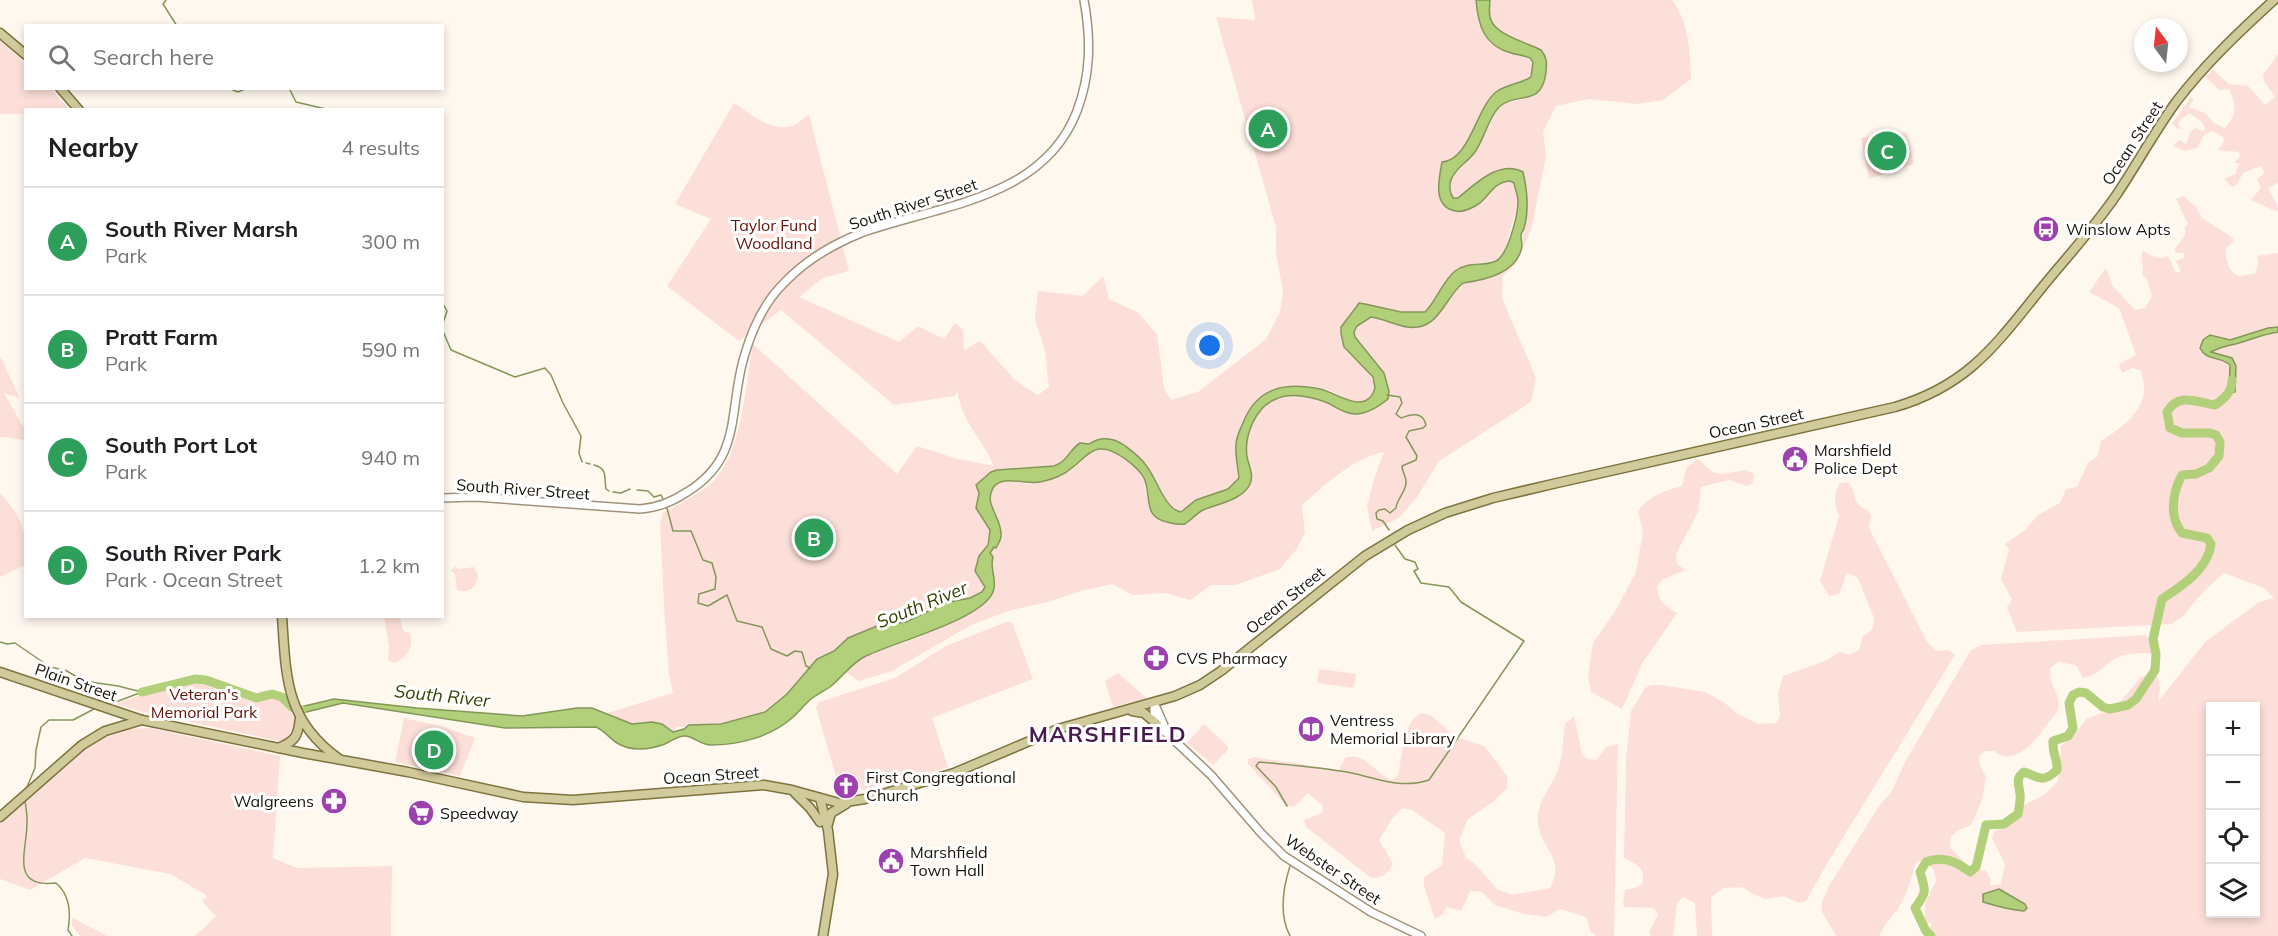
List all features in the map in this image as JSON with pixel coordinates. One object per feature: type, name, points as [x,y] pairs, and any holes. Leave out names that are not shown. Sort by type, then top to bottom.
[{"type":"main road","name":"Ocean Street","points":[[142,720],[538,799],[585,799],[772,786],[839,803],[857,801],[954,773],[1058,729],[1154,703],[1188,691],[1209,680],[1365,556],[1389,540],[1436,516],[1501,496],[1894,407],[1924,397],[1955,381],[1978,363],[1994,346],[2083,238],[2115,196],[2175,105],[2201,72],[2274,0]]},
{"type":"main road","points":[[0,33],[24,53]]},
{"type":"main road","points":[[62,90],[77,108]]},
{"type":"main road","points":[[282,618],[288,676],[297,712],[303,753]]},
{"type":"main road","name":"Plain Street","points":[[0,672],[142,720]]},
{"type":"main road","points":[[1128,710],[1144,713],[1157,724]]},
{"type":"main road","points":[[297,712],[315,739],[341,760]]},
{"type":"main road","points":[[278,748],[298,734],[297,712]]},
{"type":"main road","points":[[0,818],[65,758],[90,739],[142,720]]},
{"type":"main road","points":[[303,753],[309,746],[310,732]]},
{"type":"main road","points":[[792,790],[820,822],[830,844]]},
{"type":"main road","points":[[820,798],[818,813],[820,822]]},
{"type":"main road","points":[[820,798],[828,830],[833,881],[823,936]]},
{"type":"main road","points":[[828,830],[830,816],[834,809],[857,801]]},
{"type":"street","name":"South River Street","points":[[444,498],[484,498],[640,509],[667,504],[694,488],[714,470],[723,457],[729,443],[740,375],[751,334],[764,309],[785,281],[810,261],[858,234],[968,201],[1013,183],[1039,166],[1063,139],[1082,99],[1089,68],[1089,33],[1084,0]]},
{"type":"street","points":[[1154,703],[1157,724]]},
{"type":"street","name":"Webster Street","points":[[1154,703],[1167,732]]},
{"type":"street","name":"Webster Street","points":[[1157,724],[1220,784],[1261,833],[1284,856],[1371,912],[1421,936]]},
{"type":"green space","name":"Taylor Fund Woodland","points":[[1252,0],[1476,0],[1477,10],[1511,54],[1523,55],[1533,62],[1531,77],[1500,89],[1489,99],[1466,143],[1452,159],[1442,162],[1439,188],[1458,212],[1473,206],[1496,186],[1511,181],[1514,183],[1518,200],[1517,208],[1503,255],[1495,261],[1471,264],[1442,288],[1425,312],[1401,312],[1365,304],[1349,318],[1341,330],[1341,339],[1370,375],[1375,388],[1371,396],[1364,402],[1357,402],[1330,391],[1306,386],[1282,387],[1265,394],[1255,401],[1239,478],[1228,489],[1196,500],[1181,512],[1175,511],[1160,488],[1124,446],[1107,439],[1089,444],[1080,443],[1054,466],[991,472],[980,487],[977,500],[978,513],[990,530],[987,541],[986,589],[977,595],[907,624],[847,639],[793,689],[762,712],[711,726],[677,727],[673,732],[657,723],[632,724],[607,713],[673,693],[669,674],[660,524],[663,513],[706,488],[725,464],[738,432],[753,344],[897,474],[917,446],[954,458],[994,466],[963,412],[957,390],[955,396],[894,405],[781,310],[739,341],[667,286],[711,219],[675,204],[734,103],[761,121],[776,126],[792,126],[809,114],[849,271],[823,278],[799,297],[899,342],[918,326],[944,339],[955,323],[963,330],[964,350],[980,341],[1016,381],[1038,395],[1049,387],[1045,351],[1035,319],[1038,291],[1083,296],[1103,276],[1109,299],[1137,312],[1157,334],[1164,388],[1171,400],[1198,392],[1266,339],[1280,312],[1283,291],[1276,254],[1276,227],[1216,17],[1255,20]]},
{"type":"green space","points":[[1490,0],[1672,0],[1682,18],[1689,48],[1691,79],[1663,100],[1636,104],[1589,99],[1556,106],[1543,132],[1546,157],[1531,230],[1516,264],[1503,276],[1502,298],[1536,378],[1531,402],[1439,461],[1417,497],[1399,518],[1372,531],[1367,506],[1384,452],[1351,466],[1302,505],[1305,533],[1296,550],[1280,569],[1236,585],[1211,585],[1190,600],[1166,593],[1133,595],[1112,584],[1081,591],[1048,602],[1011,610],[971,625],[892,671],[859,681],[845,672],[863,657],[920,637],[982,605],[993,572],[990,562],[991,553],[1001,537],[1001,527],[992,508],[990,495],[994,485],[1000,481],[1029,484],[1075,466],[1081,459],[1100,449],[1118,453],[1143,475],[1149,507],[1159,520],[1179,525],[1202,511],[1232,500],[1250,485],[1248,437],[1259,413],[1271,402],[1279,398],[1303,396],[1349,410],[1388,399],[1355,338],[1354,332],[1357,326],[1371,317],[1409,328],[1446,304],[1463,282],[1472,281],[1512,263],[1517,257],[1523,237],[1525,181],[1505,168],[1486,177],[1458,198],[1453,198],[1450,193],[1451,179],[1475,153],[1499,107],[1524,99],[1544,83],[1546,66],[1544,54],[1541,50],[1506,34],[1494,25],[1490,15]]},
{"type":"green space","points":[[0,41],[24,62],[24,90],[52,90],[68,108],[24,108],[24,114],[0,114]]},
{"type":"green space","points":[[2278,54],[2278,183],[2268,188],[2278,207],[2277,212],[2251,200],[2261,188],[2257,179],[2265,173],[2261,166],[2243,173],[2237,184],[2232,187],[2224,179],[2235,174],[2239,164],[2234,162],[2240,157],[2239,152],[2218,150],[2224,138],[2213,131],[2204,135],[2197,148],[2185,151],[2173,146],[2179,140],[2186,144],[2190,132],[2195,128],[2203,131],[2205,128],[2202,122],[2189,113],[2179,121],[2178,126],[2182,128],[2178,129],[2172,124],[2191,97],[2194,100],[2189,107],[2205,113],[2214,123],[2224,128],[2229,124],[2234,115],[2233,100],[2229,89],[2220,90],[2205,77],[2213,70],[2229,84],[2248,86],[2265,105],[2275,97],[2264,81],[2263,75]]},
{"type":"green space","points":[[1907,133],[1914,164],[1869,179],[1861,138]]},
{"type":"green space","points":[[2184,196],[2196,207],[2202,218],[2233,238],[2233,242],[2226,248],[2226,256],[2230,269],[2236,275],[2255,274],[2258,264],[2257,256],[2278,253],[2278,936],[1929,936],[1931,923],[1925,922],[1925,903],[1936,881],[1934,870],[1923,860],[1916,863],[1904,898],[1879,936],[1836,936],[1822,912],[1822,902],[1829,886],[1879,806],[1892,791],[1905,762],[1971,650],[1982,645],[2146,635],[2152,644],[2153,654],[2123,655],[2112,660],[2099,671],[2083,678],[2076,665],[2059,662],[2050,668],[2051,682],[2058,697],[2058,708],[2035,740],[2015,755],[2008,756],[1994,751],[1985,751],[1979,756],[1980,766],[1986,777],[1982,800],[1971,825],[1957,831],[1951,837],[1950,847],[1972,870],[1985,870],[1991,880],[1990,886],[2001,884],[2005,864],[1992,838],[1994,831],[2011,825],[2022,806],[2044,795],[2058,781],[2061,746],[2086,719],[2115,708],[2141,677],[2157,675],[2160,688],[2158,702],[2205,642],[2259,602],[2274,598],[2264,588],[2224,573],[2202,593],[2183,616],[2172,624],[2017,632],[2007,607],[2012,600],[2001,579],[2009,550],[2005,544],[2025,530],[2038,515],[2060,503],[2066,489],[2077,487],[2088,463],[2097,457],[2101,441],[2127,422],[2142,401],[2144,384],[2141,370],[2132,368],[2122,373],[2119,364],[2136,355],[2119,308],[2089,292],[2106,268],[2113,286],[2135,310],[2145,308],[2152,296],[2147,280],[2142,274],[2143,251],[2157,258],[2168,256],[2176,273],[2181,271],[2176,261],[2184,258],[2184,253],[2175,253],[2175,249],[2185,235],[2185,227],[2188,224],[2176,199]]},
{"type":"green space","points":[[0,356],[20,398],[4,393],[24,428],[24,440],[0,437]]},
{"type":"green space","points":[[1698,459],[1712,472],[1722,474],[1746,470],[1754,474],[1753,483],[1747,486],[1729,480],[1701,487],[1698,512],[1676,554],[1677,564],[1685,570],[1662,580],[1657,587],[1663,603],[1677,613],[1643,662],[1622,709],[1591,692],[1588,677],[1593,643],[1616,610],[1636,572],[1643,532],[1638,511],[1652,498],[1682,486],[1687,467]]},
{"type":"green space","points":[[1848,482],[1854,491],[1856,501],[1868,510],[1871,516],[1869,528],[1927,642],[1936,651],[1949,650],[1955,655],[1806,901],[1799,903],[1784,896],[1765,899],[1742,887],[1724,888],[1711,897],[1712,936],[1697,936],[1695,903],[1683,897],[1677,903],[1673,936],[1651,936],[1649,932],[1658,915],[1654,908],[1624,907],[1623,902],[1625,890],[1637,887],[1642,884],[1643,880],[1643,873],[1639,867],[1624,858],[1626,759],[1631,711],[1645,688],[1651,685],[1662,685],[1705,692],[1725,703],[1736,713],[1758,724],[1776,723],[1780,716],[1778,693],[1783,676],[1825,661],[1840,652],[1849,655],[1859,650],[1863,636],[1872,630],[1874,618],[1858,578],[1847,573],[1839,594],[1829,596],[1820,581],[1839,516],[1835,504],[1836,491],[1840,483]]},
{"type":"green space","points":[[0,493],[14,510],[22,526],[24,565],[0,577]]},
{"type":"green space","points":[[455,566],[459,569],[474,567],[478,575],[472,589],[457,590],[455,574],[451,571]]},
{"type":"green space","points":[[384,618],[400,618],[403,631],[410,633],[410,647],[403,658],[394,663],[388,660],[389,646]]},
{"type":"green space","points":[[1006,622],[1012,622],[1033,679],[932,718],[948,767],[900,783],[862,790],[854,775],[836,777],[816,707],[819,702],[895,678],[946,646]]},
{"type":"green space","points":[[1319,669],[1356,674],[1354,688],[1317,683]]},
{"type":"green space","points":[[1118,673],[1148,698],[1113,707],[1105,681]]},
{"type":"green space","name":"Veteran's Memorial Park","points":[[205,681],[253,700],[260,691],[269,691],[269,696],[285,704],[290,711],[296,726],[294,733],[279,741],[143,712],[116,704],[142,694],[187,682]]},
{"type":"green space","points":[[1421,713],[1432,716],[1454,736],[1484,746],[1507,776],[1507,788],[1493,802],[1468,819],[1459,840],[1466,858],[1475,864],[1497,889],[1512,895],[1550,888],[1554,878],[1554,861],[1540,832],[1538,815],[1539,808],[1560,765],[1565,724],[1574,716],[1582,754],[1587,759],[1597,760],[1606,747],[1618,744],[1614,936],[1596,936],[1591,932],[1586,917],[1560,909],[1546,917],[1524,914],[1495,905],[1482,892],[1470,891],[1461,911],[1447,907],[1442,915],[1435,919],[1424,886],[1424,877],[1442,865],[1445,833],[1412,810],[1402,808],[1379,840],[1393,864],[1384,875],[1371,878],[1306,827],[1304,820],[1322,813],[1323,806],[1308,793],[1294,807],[1286,805],[1248,764],[1248,759],[1254,757],[1339,770],[1345,758],[1352,756],[1364,760],[1393,780],[1398,775],[1404,740],[1410,724]]},
{"type":"green space","points":[[404,718],[444,727],[475,738],[460,776],[395,762]]},
{"type":"green space","points":[[1204,724],[1228,747],[1228,750],[1213,765],[1187,743]]},
{"type":"green space","points":[[150,728],[280,756],[273,858],[297,868],[392,866],[391,936],[195,936],[216,916],[202,901],[207,897],[206,895],[170,874],[85,858],[30,890],[0,879],[0,823],[84,748],[106,734],[126,729]]},
{"type":"green space","points":[[72,918],[107,936],[80,936],[72,926]]},
{"type":"shaded area","points":[[1476,0],[1490,0],[1490,15],[1494,25],[1506,34],[1541,50],[1546,60],[1544,83],[1540,90],[1534,95],[1506,102],[1499,107],[1475,152],[1455,172],[1450,185],[1453,198],[1458,198],[1480,180],[1497,171],[1514,169],[1523,172],[1527,207],[1519,255],[1514,263],[1499,274],[1463,283],[1434,319],[1427,324],[1407,327],[1371,317],[1357,326],[1354,332],[1355,337],[1384,373],[1389,391],[1388,399],[1373,409],[1355,414],[1345,412],[1324,401],[1303,396],[1282,397],[1269,403],[1262,408],[1252,423],[1247,440],[1251,481],[1247,489],[1236,498],[1203,510],[1185,524],[1173,524],[1159,519],[1151,510],[1144,478],[1140,472],[1118,454],[1102,449],[1091,452],[1062,475],[1054,478],[1035,483],[1008,481],[997,484],[993,488],[990,500],[1001,530],[1001,538],[996,548],[994,547],[990,553],[993,557],[994,588],[985,602],[954,621],[864,657],[830,687],[811,699],[783,725],[754,739],[711,745],[683,736],[659,746],[635,749],[617,743],[596,727],[505,728],[343,703],[302,713],[300,707],[334,699],[522,716],[592,708],[632,724],[652,722],[662,724],[673,732],[689,725],[721,724],[765,712],[787,694],[817,659],[834,651],[848,638],[877,626],[906,622],[945,603],[970,598],[982,592],[985,587],[975,571],[979,556],[988,545],[990,530],[976,508],[979,493],[976,485],[991,472],[1054,466],[1080,443],[1089,444],[1106,438],[1120,442],[1140,458],[1149,469],[1165,499],[1175,510],[1181,512],[1196,500],[1228,489],[1239,478],[1236,457],[1238,434],[1249,411],[1264,395],[1284,387],[1295,386],[1320,389],[1354,402],[1365,401],[1371,396],[1375,388],[1373,377],[1344,347],[1341,334],[1341,327],[1359,303],[1401,312],[1425,312],[1455,271],[1465,266],[1496,261],[1504,251],[1512,234],[1518,207],[1514,183],[1510,181],[1499,184],[1477,205],[1460,211],[1455,211],[1443,204],[1439,191],[1442,162],[1452,159],[1466,143],[1489,100],[1500,89],[1531,77],[1533,62],[1530,58],[1502,50],[1494,45],[1484,33]]},
{"type":"shaded area","points":[[2278,327],[2278,332],[2211,352],[2232,358],[2236,366],[2235,392],[2229,389],[2230,365],[2222,360],[2209,357],[2200,348],[2203,340],[2210,335],[2230,340]]},
{"type":"shaded area","points":[[1999,889],[2025,904],[2027,908],[2024,911],[1983,902],[1983,894]]},
{"type":"waterway","points":[[166,0],[163,4],[176,24]]},
{"type":"waterway","points":[[233,90],[238,92],[242,90]]},
{"type":"waterway","points":[[290,90],[296,102],[322,108]]},
{"type":"waterway","points":[[444,306],[447,311],[444,320]]},
{"type":"waterway","points":[[444,334],[451,350],[515,377],[545,368],[551,375],[581,436],[579,453],[582,462]]},
{"type":"waterway","points":[[1931,936],[1926,931],[1915,908],[1923,895],[1924,888],[1920,872],[1926,862],[1944,859],[1970,872],[1976,867],[1986,825],[2004,824],[2018,814],[2020,799],[2018,782],[2021,774],[2024,772],[2045,778],[2057,770],[2053,741],[2068,736],[2073,728],[2069,703],[2073,695],[2079,692],[2086,693],[2103,707],[2110,709],[2128,705],[2136,699],[2155,670],[2156,654],[2153,639],[2162,599],[2193,576],[2205,561],[2211,544],[2207,538],[2182,533],[2178,527],[2173,505],[2176,489],[2182,475],[2196,474],[2209,468],[2219,456],[2220,442],[2216,435],[2210,433],[2182,433],[2170,428],[2167,412],[2182,400],[2215,405],[2227,394],[2232,380]]},
{"type":"waterway","points":[[1387,395],[1400,397],[1402,403],[1396,414],[1401,418],[1419,416],[1426,425],[1423,428],[1409,431],[1406,437],[1417,456],[1416,460],[1402,466],[1406,485],[1396,508],[1390,513],[1385,509],[1376,513],[1377,519],[1383,521],[1389,530]]},
{"type":"waterway","points":[[586,463],[590,464]]},
{"type":"waterway","points":[[594,465],[602,468],[606,489],[609,491]]},
{"type":"waterway","points":[[613,492],[621,493],[630,489]]},
{"type":"waterway","points":[[637,490],[648,491],[654,497],[661,495],[663,499]]},
{"type":"waterway","points":[[667,508],[673,531],[691,531],[703,560],[712,563],[716,577],[715,589],[699,594],[698,603],[708,606],[727,595],[737,621],[762,627],[771,649],[787,656],[795,651],[802,652],[806,666],[810,668]]},
{"type":"waterway","points":[[1287,806],[1276,787],[1256,766],[1259,762],[1306,766],[1409,784],[1429,780],[1524,641],[1461,602],[1449,587],[1421,583],[1414,571],[1418,569],[1415,562],[1405,559],[1395,545]]},
{"type":"waterway","name":"South River","points":[[0,642],[15,643],[50,667],[65,670],[84,681],[142,692]]},
{"type":"waterway","name":"South River","points":[[142,692],[195,679],[206,680],[257,698],[272,694],[282,697],[292,707],[302,710]]},
{"type":"waterway","name":"South River","points":[[108,705],[142,692]]},
{"type":"waterway","name":"South River","points":[[27,787],[35,768],[41,727],[49,720],[73,720],[94,709]]},
{"type":"waterway","name":"South River","points":[[25,801],[27,832],[24,865],[26,873],[31,879],[41,883],[56,883],[61,888],[67,899],[68,930],[72,936]]},
{"type":"waterway","points":[[1290,866],[1283,910],[1290,936]]},
{"type":"place","name":"South River Marsh","points":[[1268,129]]},
{"type":"place","name":"South Port Lot","points":[[1887,151]]},
{"type":"place","name":"Winslow Apts","points":[[2046,229]]},
{"type":"place","name":"Marshfield Police Dept","points":[[1795,459]]},
{"type":"place","name":"Pratt Farm","points":[[814,538]]},
{"type":"place","name":"CVS Pharmacy","points":[[1156,658]]},
{"type":"place","name":"Ventress Memorial Library","points":[[1311,729]]},
{"type":"place","name":"South River Park","points":[[434,750]]},
{"type":"place","name":"First Congregational Church","points":[[846,786]]},
{"type":"place","name":"Walgreens","points":[[334,801]]},
{"type":"place","name":"Speedway","points":[[421,813]]},
{"type":"place","name":"Marshfield Town Hall","points":[[891,861]]},
{"type":"district","name":"MARSHFIELD","points":[[1108,734]]}]
